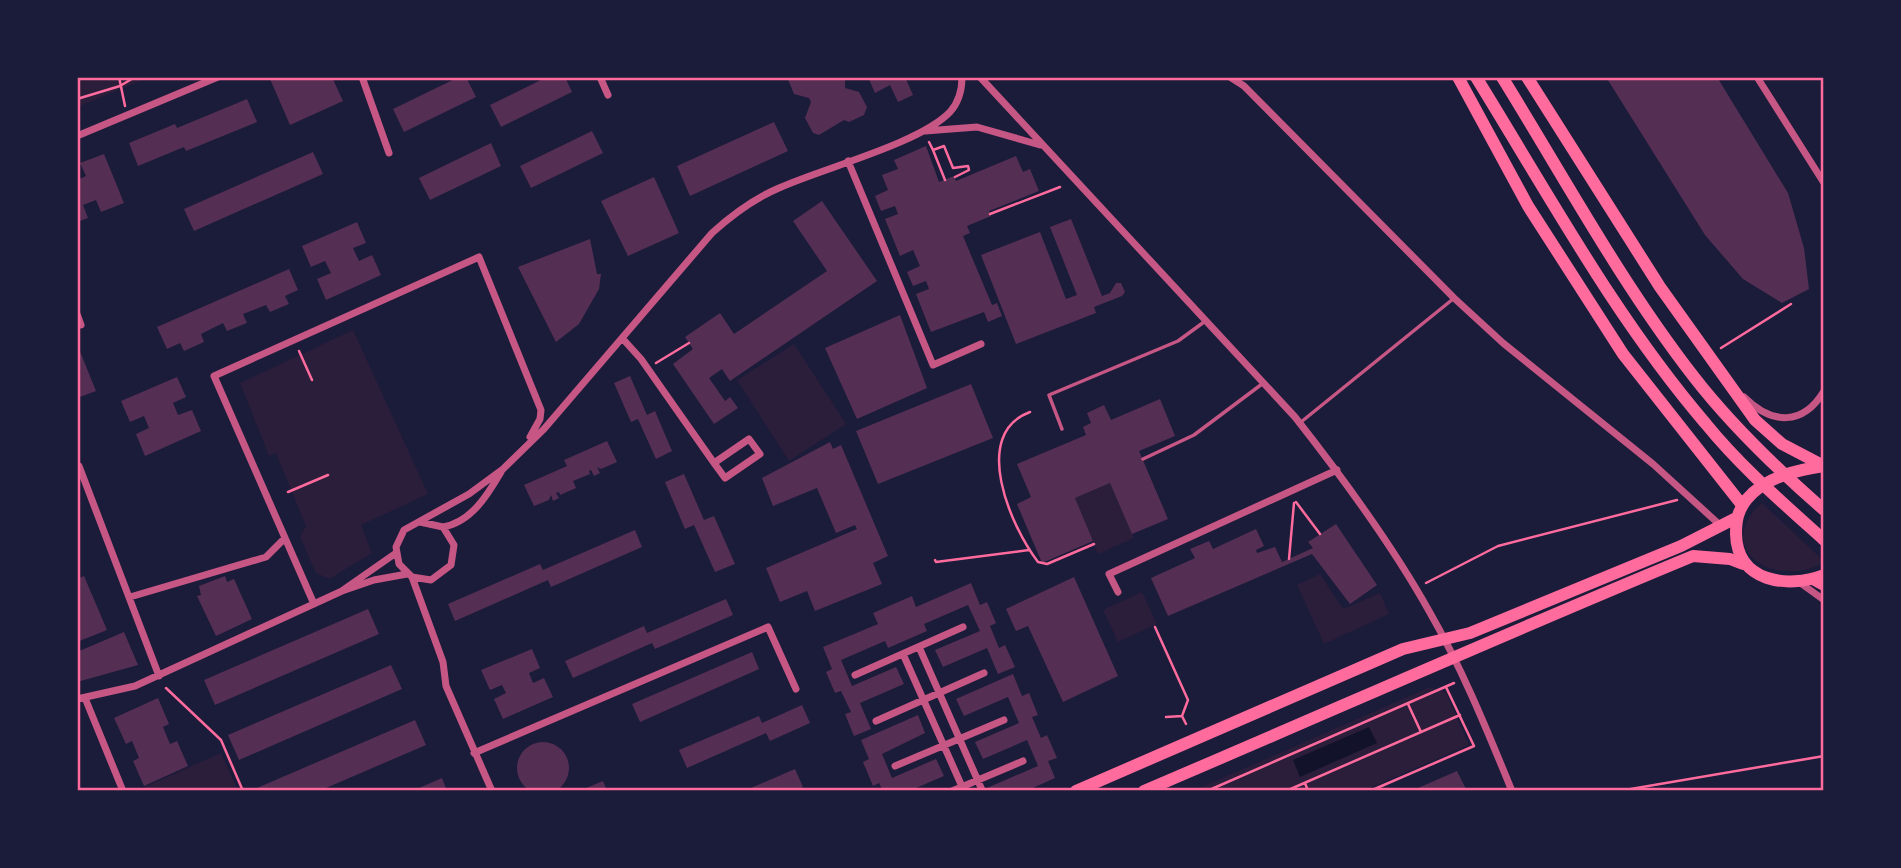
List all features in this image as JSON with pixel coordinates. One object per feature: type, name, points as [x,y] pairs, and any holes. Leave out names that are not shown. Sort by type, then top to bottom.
[{"type":"main road","points":[[1456,77],[1528,206],[1623,355],[1746,501]]},
{"type":"main road","points":[[1476,77],[1605,286],[1658,364],[1706,425],[1743,465],[1824,540]]},
{"type":"main road","points":[[1502,77],[1631,286],[1689,369],[1745,435],[1824,510]]},
{"type":"main road","points":[[1527,77],[1660,288],[1732,384],[1755,420],[1782,444],[1824,466]]},
{"type":"main road","points":[[1743,564],[1736,542],[1736,518],[1746,501],[1775,478],[1824,466]]},
{"type":"main road","points":[[1076,791],[1403,649],[1479,629],[1681,546],[1736,518]]},
{"type":"main road","points":[[1144,791],[1693,556],[1730,559],[1775,582],[1820,580]]},
{"type":"street","points":[[77,136],[218,77]]},
{"type":"street","points":[[362,77],[389,153]]},
{"type":"street","points":[[600,77],[608,94]]},
{"type":"street","points":[[924,131],[955,106],[962,90],[962,77]]},
{"type":"street","points":[[980,77],[1299,423],[1337,470],[1444,639],[1512,791]]},
{"type":"street","points":[[1230,77],[1244,86],[1454,298],[1503,343],[1653,464],[1721,526]]},
{"type":"street","points":[[1757,77],[1824,183]]},
{"type":"street","points":[[420,522],[443,527],[464,521],[488,495],[503,469],[528,441],[544,429],[712,233],[742,206],[778,188],[924,131],[977,127],[1041,145]]},
{"type":"street","points":[[848,161],[933,365],[981,344]]},
{"type":"street","points":[[314,604],[214,376],[479,257],[541,410],[540,419],[528,441]]},
{"type":"street","points":[[77,314],[81,325]]},
{"type":"street","points":[[622,338],[634,350],[714,463],[725,478],[760,454],[749,439],[714,463]]},
{"type":"street","points":[[1732,384],[1756,409],[1772,416],[1786,418],[1800,415],[1815,407],[1824,391]]},
{"type":"street","points":[[79,466],[159,676]]},
{"type":"street","points":[[492,791],[446,686],[443,662],[410,576],[399,564],[396,553],[404,530],[469,494],[503,469]]},
{"type":"street","points":[[1118,592],[1110,574],[1337,470]]},
{"type":"street","points":[[342,591],[410,576],[431,580],[452,565],[454,545],[443,527]]},
{"type":"street","points":[[130,597],[266,557],[285,538]]},
{"type":"street","points":[[123,791],[81,698],[135,686],[159,676],[342,591],[396,553]]},
{"type":"street","points":[[1799,582],[1824,600]]},
{"type":"street","points":[[474,753],[768,627],[796,689]]},
{"type":"street","points":[[855,675],[963,627]]},
{"type":"street","points":[[919,647],[982,790]]},
{"type":"street","points":[[903,653],[963,789]]},
{"type":"street","points":[[876,721],[984,673]]},
{"type":"street","points":[[895,766],[1004,720]]},
{"type":"street","points":[[952,791],[963,789],[977,780],[1023,761]]},
{"type":"lane","points":[[1299,423],[1454,298]]},
{"type":"lane","points":[[1062,429],[1049,395],[1178,341],[1205,322]]},
{"type":"lane","points":[[1143,459],[1194,435],[1262,384]]},
{"type":"path","points":[[119,77],[129,116]]},
{"type":"path","points":[[77,99],[120,86],[135,77]]},
{"type":"path","points":[[929,142],[945,180]]},
{"type":"path","points":[[933,150],[944,146],[953,168]]},
{"type":"path","points":[[941,171],[968,166],[969,170],[954,177]]},
{"type":"path","points":[[990,214],[1060,187]]},
{"type":"path","points":[[1718,350],[1791,304]]},
{"type":"path","points":[[656,363],[689,343]]},
{"type":"path","points":[[298,348],[312,380]]},
{"type":"path","points":[[1030,412],[1017,417],[1008,426],[1001,442],[998,465],[1007,503],[1029,550],[1038,562],[1047,564],[1094,544]]},
{"type":"path","points":[[288,492],[328,475]]},
{"type":"path","points":[[1414,588],[1498,547],[1687,497]]},
{"type":"path","points":[[1289,559],[1294,499],[1320,534]]},
{"type":"path","points":[[934,560],[1029,550]]},
{"type":"path","points":[[1155,627],[1188,700],[1182,716],[1186,724]]},
{"type":"path","points":[[1208,791],[1446,687],[1474,746],[1370,791]]},
{"type":"path","points":[[166,688],[221,740],[243,791]]},
{"type":"path","points":[[1408,704],[1421,732]]},
{"type":"path","points":[[1286,791],[1460,715]]},
{"type":"path","points":[[1166,717],[1182,716]]},
{"type":"path","points":[[1619,791],[1824,756]]},
{"type":"path","points":[[1305,783],[1308,791]]},
{"type":"shaded area","points":[[77,77],[150,77],[77,107]]},
{"type":"shaded area","points":[[353,330],[428,494],[361,525],[372,553],[329,579],[316,573],[300,537],[306,526],[276,453],[269,456],[240,383]]},
{"type":"shaded area","points":[[794,344],[846,424],[789,461],[737,380]]},
{"type":"shaded area","points":[[1110,483],[1134,538],[1098,554],[1075,498]]},
{"type":"shaded area","points":[[1762,503],[1824,562],[1805,570],[1787,571],[1770,568],[1756,561],[1746,550],[1743,536],[1748,520]]},
{"type":"shaded area","points":[[1320,574],[1343,609],[1380,593],[1389,614],[1324,644],[1297,585]]},
{"type":"shaded area","points":[[1142,592],[1157,624],[1118,642],[1103,610]]},
{"type":"shaded area","points":[[1430,687],[1446,693],[1469,745],[1363,791],[1193,791]]},
{"type":"shaded area","points":[[1369,727],[1377,743],[1300,777],[1293,760]]},
{"type":"shaded area","points":[[221,753],[238,791],[138,790]]},
{"type":"building","points":[[332,77],[343,101],[290,125],[270,79]]},
{"type":"building","points":[[459,77],[466,77],[476,97],[404,132],[393,109]]},
{"type":"building","points":[[547,77],[565,77],[572,92],[501,127],[490,105]]},
{"type":"building","points":[[787,77],[845,77],[845,88],[859,92],[867,107],[864,115],[849,122],[844,120],[819,135],[813,133],[805,118],[811,102],[809,98],[794,94]]},
{"type":"building","points":[[868,77],[905,77],[913,95],[898,102],[890,85],[875,93]]},
{"type":"building","points":[[1606,77],[1717,77],[1788,193],[1804,248],[1809,289],[1782,303],[1743,279],[1705,235]]},
{"type":"building","points":[[247,99],[257,122],[186,151],[184,147],[138,166],[129,143],[175,124],[177,128]]},
{"type":"building","points":[[774,122],[788,151],[690,196],[677,166]]},
{"type":"building","points":[[592,131],[603,153],[531,188],[520,166]]},
{"type":"building","points":[[491,143],[501,166],[430,200],[419,178]]},
{"type":"building","points":[[926,146],[939,182],[954,176],[956,181],[1016,156],[1023,172],[1030,169],[1039,191],[989,211],[991,216],[967,226],[970,233],[963,236],[992,305],[997,303],[1002,316],[988,322],[984,312],[931,332],[916,294],[929,289],[926,281],[913,286],[907,272],[920,266],[913,250],[900,256],[885,219],[898,214],[895,206],[881,211],[875,196],[888,190],[882,175],[898,169],[894,160]]},
{"type":"building","points":[[313,152],[323,174],[194,231],[184,209]]},
{"type":"building","points":[[104,154],[124,203],[101,212],[96,200],[83,205],[88,218],[77,222],[77,180],[86,176],[80,163]]},
{"type":"building","points":[[654,177],[679,233],[628,256],[601,201]]},
{"type":"building","points":[[822,201],[877,281],[730,381],[722,369],[709,378],[725,401],[730,397],[738,408],[714,424],[673,364],[693,349],[685,337],[720,313],[734,334],[827,271],[793,221]]},
{"type":"building","points":[[1071,219],[1102,296],[1110,293],[1116,283],[1121,283],[1125,292],[1122,296],[1094,307],[1096,313],[1016,344],[981,255],[1040,232],[1066,299],[1077,295],[1050,227]]},
{"type":"building","points":[[357,222],[366,243],[353,248],[359,261],[372,255],[381,275],[326,300],[317,279],[331,273],[325,261],[311,267],[302,246]]},
{"type":"building","points":[[590,239],[597,274],[601,274],[599,289],[579,324],[556,342],[518,267]]},
{"type":"building","points":[[289,269],[298,290],[285,296],[289,304],[270,312],[266,305],[243,314],[247,323],[227,331],[223,323],[201,334],[204,342],[184,351],[180,343],[167,349],[157,327]]},
{"type":"building","points":[[900,315],[927,388],[857,419],[825,348]]},
{"type":"building","points":[[77,344],[96,391],[77,398]]},
{"type":"building","points":[[630,376],[647,415],[655,411],[672,451],[656,459],[638,419],[631,422],[614,383]]},
{"type":"building","points":[[177,377],[186,397],[173,403],[178,415],[192,410],[201,431],[145,456],[136,434],[149,428],[144,416],[130,422],[121,401]]},
{"type":"building","points":[[971,384],[993,438],[878,484],[856,431]]},
{"type":"building","points":[[1160,399],[1175,436],[1139,451],[1168,519],[1132,534],[1110,483],[1075,498],[1093,541],[1042,563],[1017,504],[1031,497],[1017,464],[1086,435],[1083,427],[1091,423],[1087,413],[1104,405],[1111,420]]},
{"type":"building","points":[[607,441],[617,462],[601,469],[597,467],[600,473],[594,476],[591,470],[589,471],[590,474],[573,481],[576,488],[560,495],[559,492],[556,493],[559,498],[553,501],[551,495],[549,500],[534,506],[524,485],[567,466],[564,460]]},
{"type":"building","points":[[830,442],[833,449],[841,445],[888,556],[873,563],[882,584],[815,611],[807,591],[780,602],[766,568],[857,529],[855,525],[836,533],[817,488],[773,506],[762,478]]},
{"type":"building","points":[[684,474],[704,520],[714,516],[735,564],[715,572],[694,525],[685,529],[665,482]]},
{"type":"building","points":[[1336,524],[1377,585],[1350,604],[1312,554],[1168,616],[1151,578],[1195,558],[1190,549],[1209,541],[1213,549],[1256,529],[1264,546],[1256,550],[1257,553],[1275,547],[1282,562],[1313,548],[1308,542]]},
{"type":"building","points":[[635,530],[642,547],[551,587],[548,580],[455,621],[448,604],[540,564],[543,570]]},
{"type":"building","points":[[84,576],[107,630],[77,642],[77,579]]},
{"type":"building","points":[[225,576],[227,582],[234,579],[252,619],[216,636],[197,596],[201,595],[199,586]]},
{"type":"building","points":[[1074,577],[1118,676],[1063,702],[1028,626],[1016,631],[1006,609]]},
{"type":"building","points":[[971,583],[980,605],[987,602],[996,623],[990,626],[999,648],[1005,645],[1015,667],[998,674],[987,648],[943,667],[935,650],[980,631],[968,605],[924,624],[927,631],[888,648],[885,641],[841,660],[852,686],[896,667],[904,684],[860,703],[871,729],[854,736],[845,714],[851,712],[841,691],[835,693],[826,672],[832,669],[823,647],[878,624],[873,613],[912,596],[916,607]]},
{"type":"building","points":[[726,599],[733,615],[655,649],[652,643],[573,678],[565,661],[644,626],[647,633]]},
{"type":"building","points":[[368,609],[379,634],[215,705],[204,680]]},
{"type":"building","points":[[124,632],[138,665],[77,682],[77,652]]},
{"type":"building","points":[[532,649],[540,668],[529,673],[533,683],[544,678],[553,697],[503,719],[494,699],[506,693],[502,685],[490,690],[481,670]]},
{"type":"building","points":[[752,652],[759,669],[640,722],[632,704]]},
{"type":"building","points":[[391,665],[402,689],[239,760],[228,735]]},
{"type":"building","points":[[1013,674],[1022,696],[1029,693],[1038,715],[1032,717],[1041,738],[1047,735],[1057,758],[1048,761],[1055,778],[1026,791],[980,791],[1038,766],[1027,740],[983,759],[975,742],[1019,723],[1008,697],[964,716],[956,699]]},
{"type":"building","points":[[158,698],[169,724],[163,727],[170,744],[177,741],[188,766],[144,786],[133,761],[139,758],[132,741],[126,744],[114,718]]},
{"type":"building","points":[[802,705],[810,723],[770,741],[766,733],[687,768],[679,750],[759,716],[762,723]]},
{"type":"building","points":[[918,715],[925,733],[882,754],[892,778],[936,759],[944,776],[909,791],[883,791],[879,783],[873,786],[863,762],[869,759],[861,740]]},
{"type":"building","points":[[415,720],[426,745],[319,791],[250,791]]},
{"type":"building","points":[[543,742],[553,744],[561,750],[567,758],[567,778],[561,786],[553,792],[543,794],[533,792],[525,786],[519,778],[517,768],[519,758],[525,750],[533,744]]},
{"type":"building","points":[[795,769],[803,787],[795,791],[744,791]]},
{"type":"building","points":[[1457,771],[1467,791],[1411,791]]},
{"type":"building","points":[[442,778],[447,791],[412,791]]},
{"type":"building","points":[[603,781],[607,791],[579,791]]}]
